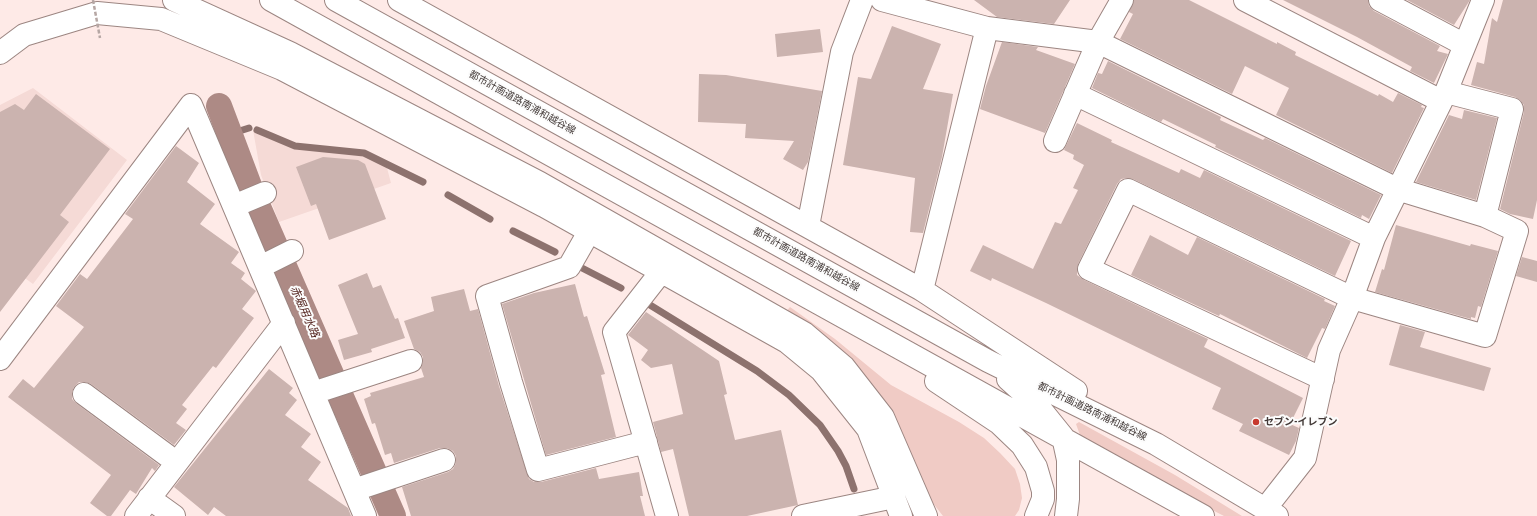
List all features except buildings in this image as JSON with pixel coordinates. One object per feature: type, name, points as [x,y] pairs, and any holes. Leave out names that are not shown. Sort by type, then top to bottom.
[{"type":"street","points":[[174,0],[290,53],[533,180],[804,333],[844,367],[883,417],[926,516]]},
{"type":"street","points":[[271,0],[766,276],[894,344],[1203,516]]},
{"type":"street","name":"都市計画道路南浦和越谷線","points":[[336,0],[988,360],[1156,444],[1271,512]]},
{"type":"street","points":[[399,0],[922,290],[1156,444]]},
{"type":"street","points":[[808,226],[842,52],[862,0]]},
{"type":"street","points":[[882,0],[987,28],[1098,42],[1397,189],[1484,216],[1517,231],[1485,336],[1352,298],[1128,190],[1089,269],[1323,379]]},
{"type":"street","points":[[1054,141],[1098,42],[1122,0]]},
{"type":"street","points":[[1245,0],[1443,96],[1512,109],[1484,216]]},
{"type":"street","points":[[1380,0],[1463,44]]},
{"type":"street","points":[[1271,512],[1305,458],[1330,350],[1352,298],[1374,238],[1443,96],[1463,44],[1483,0]]},
{"type":"street","points":[[0,53],[24,35],[97,13],[161,19],[282,69],[589,232],[787,342],[821,370],[868,429],[898,506],[803,516]]},
{"type":"street","points":[[922,290],[987,28]]},
{"type":"street","points":[[1075,94],[1374,238]]},
{"type":"street","points":[[0,359],[191,105],[249,200],[284,323],[327,388],[370,484],[365,516]]},
{"type":"street","points":[[589,232],[569,267],[487,296],[538,470],[646,442]]},
{"type":"street","points":[[266,263],[292,251]]},
{"type":"street","points":[[661,272],[614,332],[667,516]]},
{"type":"street","points":[[136,516],[284,323]]},
{"type":"street","points":[[894,344],[942,386],[999,423],[1022,445],[1036,467],[1043,491],[1043,499],[1036,516]]},
{"type":"street","points":[[988,360],[1038,406],[1062,437],[1068,460],[1068,499],[1066,516]]},
{"type":"street","points":[[327,388],[411,361]]},
{"type":"street","points":[[84,394],[176,462]]},
{"type":"street","points":[[370,484],[444,460]]},
{"type":"street","points":[[149,498],[174,516]]},
{"type":"path","points":[[92,0],[100,38]]},
{"type":"shaded area","points":[[33,88],[127,160],[33,284],[0,260],[0,105]]},
{"type":"shaded area","points":[[253,130],[296,149],[366,154],[387,168],[391,183],[279,222],[261,175]]},
{"type":"shaded area","points":[[790,307],[835,339],[891,385],[959,422],[984,438],[1015,469],[1020,484],[1022,498],[1019,510],[1015,516],[943,516],[785,313]]},
{"type":"shaded area","points":[[1079,422],[1175,475],[1242,516],[1224,516],[1167,487],[1081,438],[1076,424]]},
{"type":"waterway","name":"赤堀用水路","points":[[219,106],[251,191],[393,516]]},
{"type":"waterway","points":[[230,134],[249,128]]},
{"type":"waterway","points":[[257,130],[295,146],[364,153],[423,182]]},
{"type":"waterway","points":[[448,195],[490,219]]},
{"type":"waterway","points":[[513,231],[555,252]]},
{"type":"waterway","points":[[582,268],[621,288]]},
{"type":"waterway","points":[[650,305],[757,371],[789,395],[820,425],[838,451],[846,466],[854,489]]},
{"type":"place","name":"セブン-イレブン","points":[[1256,422]]}]
